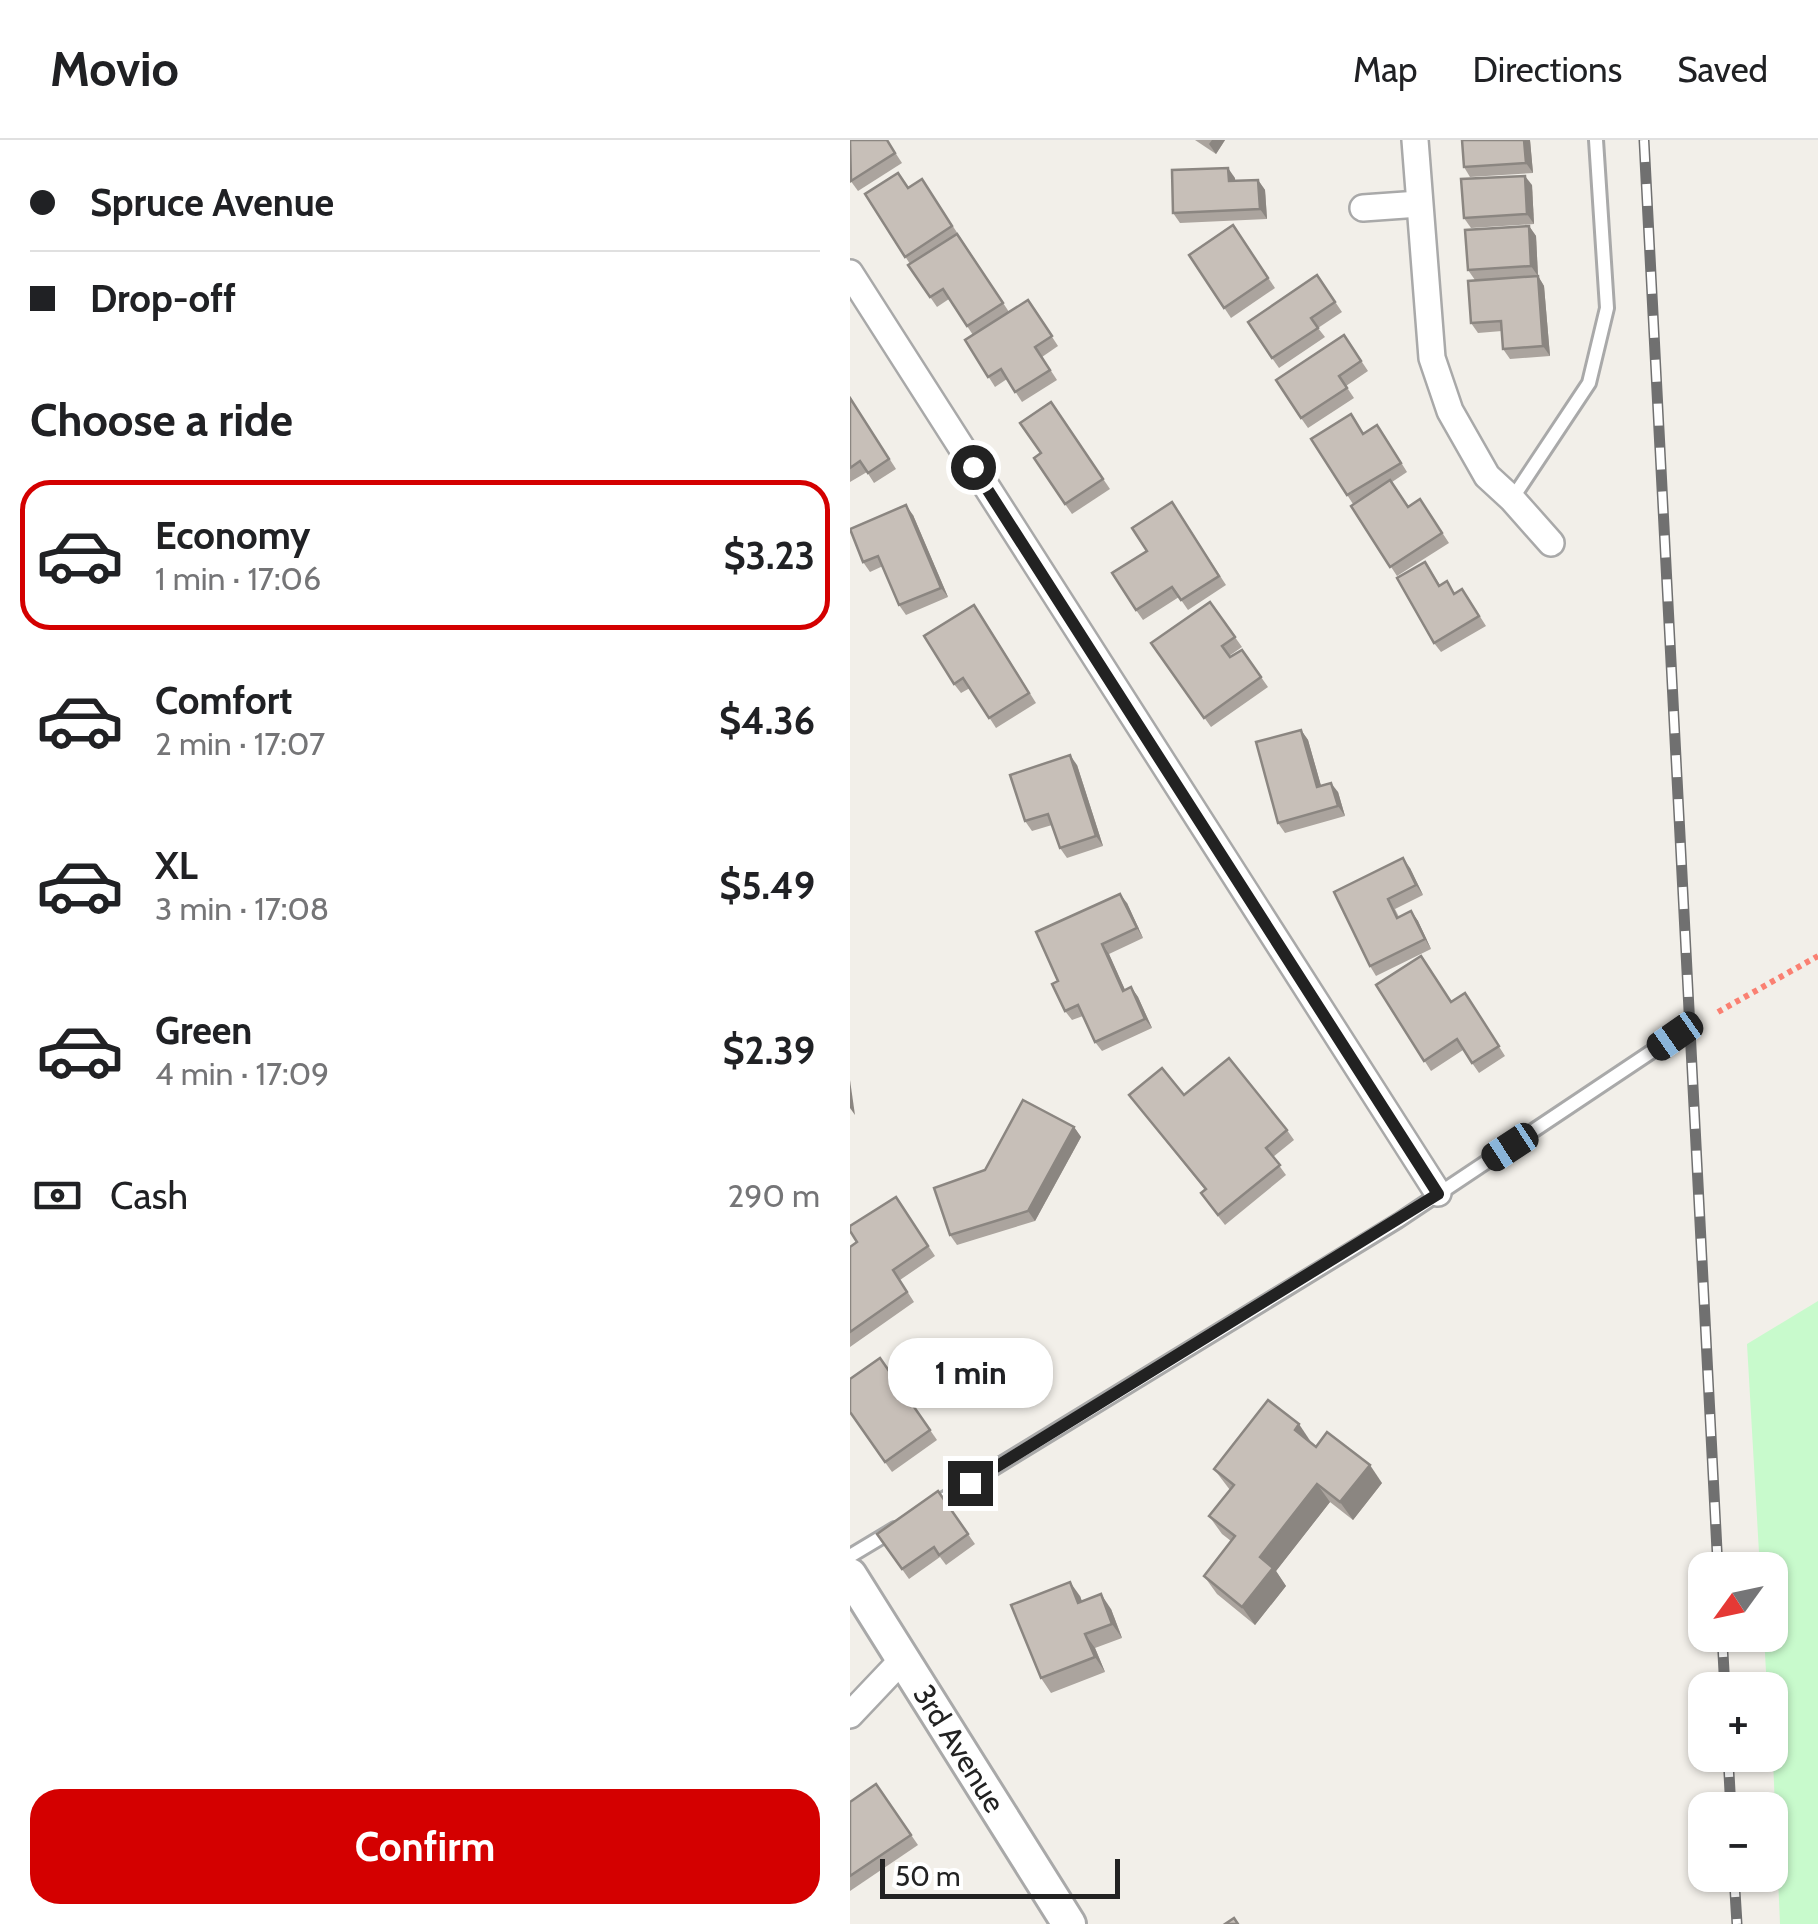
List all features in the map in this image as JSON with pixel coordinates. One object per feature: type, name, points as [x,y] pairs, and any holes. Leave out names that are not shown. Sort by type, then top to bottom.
[{"type":"street","points":[[1414,140],[1432,358],[1450,411],[1487,476],[1551,543]]},
{"type":"street","points":[[1363,208],[1419,204]]},
{"type":"street","points":[[850,273],[1438,1194]]},
{"type":"street","name":"3rd Avenue","points":[[850,1575],[1070,1924]]},
{"type":"street","points":[[850,1715],[903,1659]]},
{"type":"lane","points":[[1512,499],[1589,382],[1607,308],[1596,140]]},
{"type":"lane","points":[[922,1512],[1438,1194],[1675,1036]]},
{"type":"lane","points":[[850,1556],[905,1523]]},
{"type":"path","points":[[1718,1012],[1818,956]]},
{"type":"green space","points":[[1818,1301],[1818,1924],[1780,1924],[1779,1892],[1788,1892],[1788,1792],[1774,1792],[1774,1772],[1788,1772],[1788,1672],[1766,1672],[1765,1652],[1788,1652],[1788,1552],[1759,1552],[1747,1344]]},
{"type":"building","points":[[850,140],[887,140],[895,153],[851,181]]},
{"type":"building","points":[[1462,140],[1524,140],[1526,163],[1464,167]]},
{"type":"building","points":[[1228,168],[1229,181],[1258,180],[1260,209],[1173,213],[1172,170]]},
{"type":"building","points":[[898,173],[908,188],[922,179],[952,226],[905,257],[865,194]]},
{"type":"building","points":[[1525,176],[1527,214],[1464,218],[1461,179]]},
{"type":"building","points":[[1233,225],[1268,278],[1224,308],[1189,255]]},
{"type":"building","points":[[1529,226],[1531,266],[1468,270],[1465,230]]},
{"type":"building","points":[[957,234],[1003,303],[967,326],[943,289],[930,297],[908,265]]},
{"type":"building","points":[[1317,275],[1335,302],[1311,318],[1318,328],[1272,358],[1248,322]]},
{"type":"building","points":[[1538,276],[1543,346],[1503,349],[1501,321],[1471,323],[1468,281]]},
{"type":"building","points":[[1028,300],[1052,336],[1035,347],[1050,370],[1015,392],[1001,369],[988,377],[965,340]]},
{"type":"building","points":[[1344,335],[1361,361],[1339,376],[1347,388],[1301,418],[1276,380]]},
{"type":"building","points":[[850,398],[889,459],[868,473],[860,461],[850,468]]},
{"type":"building","points":[[1051,402],[1103,479],[1065,504],[1034,458],[1041,453],[1020,423]]},
{"type":"building","points":[[1351,414],[1363,434],[1377,425],[1401,463],[1347,495],[1311,439]]},
{"type":"building","points":[[1390,480],[1408,507],[1420,499],[1442,533],[1390,567],[1351,506]]},
{"type":"building","points":[[1172,502],[1219,576],[1181,600],[1172,587],[1136,610],[1112,573],[1147,551],[1132,528]]},
{"type":"building","points":[[906,505],[941,588],[899,605],[878,556],[863,562],[850,529]]},
{"type":"building","points":[[1425,562],[1439,586],[1447,581],[1454,594],[1462,589],[1479,616],[1434,643],[1397,578]]},
{"type":"building","points":[[1210,602],[1235,637],[1222,646],[1230,657],[1242,650],[1261,677],[1204,718],[1151,643]]},
{"type":"building","points":[[974,605],[1029,693],[989,718],[963,678],[954,684],[924,636]]},
{"type":"building","points":[[1301,730],[1317,787],[1331,783],[1338,806],[1278,823],[1256,742]]},
{"type":"building","points":[[1070,755],[1096,836],[1060,848],[1048,814],[1025,821],[1010,775]]},
{"type":"building","points":[[1403,858],[1416,885],[1388,899],[1397,918],[1411,911],[1425,939],[1370,966],[1334,892]]},
{"type":"building","points":[[1120,894],[1137,928],[1102,944],[1123,991],[1131,987],[1145,1019],[1095,1042],[1078,1005],[1065,1011],[1052,984],[1058,981],[1036,932]]},
{"type":"building","points":[[1421,956],[1451,1002],[1465,993],[1499,1046],[1472,1063],[1457,1039],[1424,1061],[1376,985]]},
{"type":"building","points":[[1229,1058],[1287,1130],[1266,1148],[1280,1165],[1218,1215],[1201,1193],[1206,1189],[1129,1095],[1162,1068],[1184,1095]]},
{"type":"building","points":[[1023,1100],[1074,1127],[1028,1211],[950,1235],[934,1188],[985,1170]]},
{"type":"building","points":[[896,1197],[928,1246],[893,1270],[907,1292],[850,1332],[850,1247],[857,1242],[850,1226]]},
{"type":"building","points":[[880,1358],[930,1430],[885,1462],[850,1412],[850,1379]]},
{"type":"building","points":[[1268,1400],[1299,1424],[1295,1430],[1316,1447],[1327,1432],[1370,1465],[1340,1502],[1317,1484],[1260,1557],[1273,1568],[1242,1607],[1204,1576],[1235,1536],[1209,1516],[1234,1485],[1214,1469]]},
{"type":"building","points":[[938,1491],[968,1534],[939,1555],[934,1547],[902,1569],[877,1534]]},
{"type":"building","points":[[1070,1582],[1078,1603],[1101,1594],[1112,1624],[1085,1634],[1095,1657],[1041,1678],[1011,1605]]},
{"type":"building","points":[[876,1784],[911,1835],[850,1876],[850,1802]]},
{"type":"railway","points":[[1644,140],[1717,1552]]},
{"type":"railway","points":[[1723,1652],[1724,1672]]},
{"type":"railway","points":[[1729,1772],[1730,1792]]},
{"type":"railway","points":[[1735,1892],[1737,1924]]},
{"type":"route","points":[[970,1483],[1438,1194],[973,467]]}]
